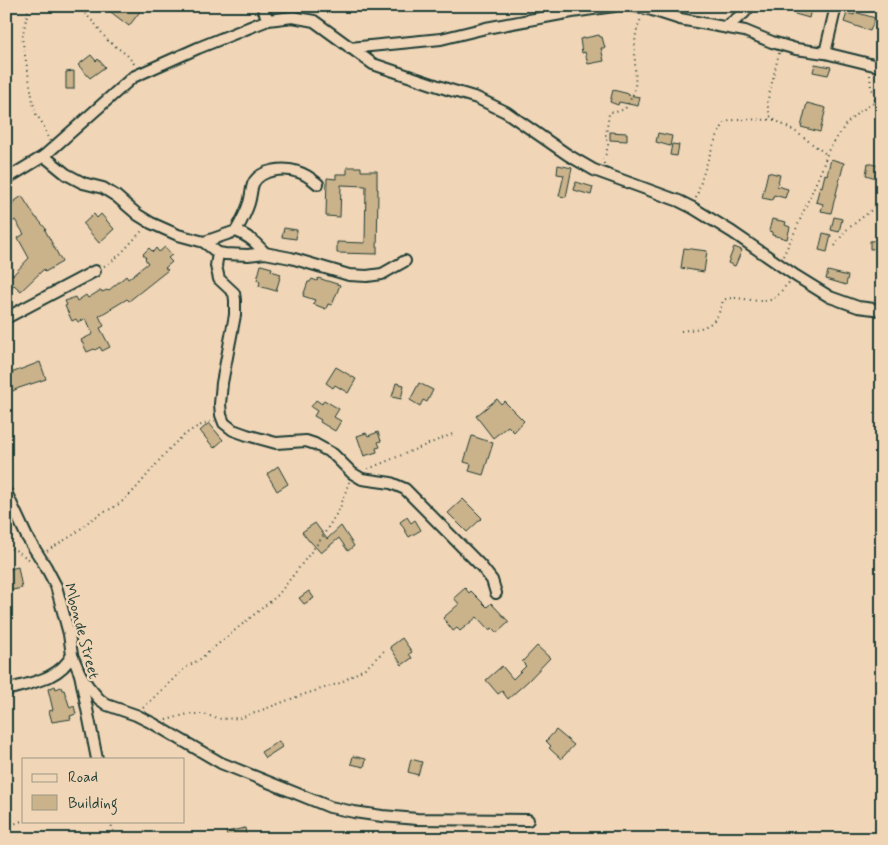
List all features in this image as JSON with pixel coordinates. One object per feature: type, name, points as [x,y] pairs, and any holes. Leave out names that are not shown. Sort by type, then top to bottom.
[{"type":"street","points":[[262,6],[268,20]]},
{"type":"street","points":[[350,48],[441,39],[486,28],[614,6]]},
{"type":"street","points":[[634,6],[680,19],[745,31],[796,49],[825,53],[882,67]]},
{"type":"street","points":[[726,27],[750,6]]},
{"type":"street","points":[[825,53],[836,6]]},
{"type":"street","points":[[6,179],[48,152],[134,77],[198,48],[268,20],[293,17],[314,21],[373,64],[477,98],[506,112],[568,155],[594,170],[670,197],[693,208],[830,297],[858,307],[882,310]]},
{"type":"street","points":[[48,152],[66,174],[83,183],[103,188],[151,223],[204,242],[218,253],[240,255],[265,253],[292,258],[349,275],[367,276],[382,274],[405,261]]},
{"type":"street","points":[[204,242],[236,231],[246,214],[253,184],[258,176],[268,172],[297,171],[318,184]]},
{"type":"street","points":[[236,231],[256,242],[265,253]]},
{"type":"street","points":[[218,253],[216,266],[219,279],[234,293],[235,300],[235,315],[222,383],[220,404],[224,423],[234,430],[247,435],[276,442],[306,441],[334,454],[355,475],[362,479],[391,484],[405,489],[481,566],[492,580],[496,593]]},
{"type":"street","points":[[6,318],[95,271]]},
{"type":"street","name":"Mbonde Street","points":[[6,492],[27,537],[56,586],[69,634],[72,655],[80,674],[97,758]]},
{"type":"street","points":[[6,690],[51,676],[61,670],[72,655]]},
{"type":"street","points":[[80,674],[107,705],[136,715],[154,724],[221,763],[330,807],[354,812],[417,819],[528,820]]},
{"type":"path","points":[[29,6],[22,38],[35,113],[43,124],[48,152]]},
{"type":"path","points":[[78,6],[107,40],[127,55],[142,73]]},
{"type":"path","points":[[608,175],[602,158],[606,154],[608,145],[606,135],[609,114],[625,108],[634,90],[636,39],[640,22],[650,9]]},
{"type":"path","points":[[781,45],[767,103],[770,116],[826,154]]},
{"type":"path","points":[[870,65],[871,88],[874,92],[875,102],[882,122]]},
{"type":"path","points":[[779,265],[822,169],[826,154],[846,124],[859,112],[875,102]]},
{"type":"path","points":[[693,208],[710,151],[725,122],[739,119],[775,120]]},
{"type":"path","points":[[882,144],[882,154]]},
{"type":"path","points":[[882,188],[878,205],[882,228]]},
{"type":"path","points":[[834,246],[845,231],[878,205]]},
{"type":"path","points":[[95,271],[112,262],[125,251],[139,233],[151,223]]},
{"type":"path","points":[[681,331],[707,326],[719,313],[723,300],[733,297],[762,301],[770,300],[776,297],[788,284],[799,278]]},
{"type":"path","points":[[38,556],[75,534],[89,521],[117,506],[164,454],[192,429],[202,424],[217,421],[224,423]]},
{"type":"path","points":[[136,715],[185,668],[200,659],[278,595],[321,539],[340,508],[355,475],[455,433]]},
{"type":"path","points":[[6,548],[14,549],[46,567]]},
{"type":"path","points":[[154,724],[188,714],[202,714],[221,719],[241,718],[340,683],[367,667],[385,650]]},
{"type":"path","points":[[6,827],[22,821]]},
{"type":"path","points":[[110,822],[116,839]]},
{"type":"building","points":[[103,6],[137,6],[141,10],[129,26]]},
{"type":"building","points":[[797,6],[810,6],[809,18],[795,14]]},
{"type":"building","points":[[855,12],[875,18],[870,31],[844,22],[847,13],[854,15]]},
{"type":"building","points":[[599,35],[602,37],[605,48],[601,48],[604,61],[588,64],[585,52],[582,53],[580,39]]},
{"type":"building","points":[[91,55],[96,61],[98,59],[105,67],[90,78],[78,65]]},
{"type":"building","points":[[815,64],[831,67],[828,75],[813,72]]},
{"type":"building","points":[[74,71],[74,89],[66,89],[66,72]]},
{"type":"building","points":[[613,90],[640,97],[638,106],[619,102],[618,105],[610,102]]},
{"type":"building","points":[[807,103],[826,108],[820,132],[801,127]]},
{"type":"building","points":[[610,132],[627,133],[627,141],[610,140]]},
{"type":"building","points":[[658,133],[672,136],[670,146],[656,142]]},
{"type":"building","points":[[672,144],[679,145],[677,156],[670,155]]},
{"type":"building","points":[[831,159],[844,163],[831,213],[821,211],[823,204],[816,202]]},
{"type":"building","points":[[868,163],[879,166],[876,178],[866,175]]},
{"type":"building","points":[[558,165],[572,168],[566,197],[559,196],[564,175],[557,174]]},
{"type":"building","points":[[347,167],[361,167],[361,171],[377,171],[377,254],[337,253],[337,242],[365,243],[366,186],[341,185],[340,217],[326,216],[327,178],[336,179],[336,174],[347,174]]},
{"type":"building","points":[[768,172],[780,175],[777,186],[788,189],[785,198],[774,195],[772,200],[762,198]]},
{"type":"building","points":[[576,182],[593,187],[591,195],[574,190]]},
{"type":"building","points":[[22,196],[36,218],[46,229],[62,262],[45,272],[44,269],[21,291],[14,285],[6,290],[6,267],[13,275],[29,258],[18,238],[24,234],[15,220],[12,222],[6,214],[6,210],[13,205],[12,203]]},
{"type":"building","points":[[94,214],[97,218],[101,214],[114,229],[99,243],[83,224]]},
{"type":"building","points":[[834,217],[842,219],[839,232],[831,230]]},
{"type":"building","points":[[772,219],[786,222],[785,225],[790,227],[787,239],[772,235],[772,232],[769,231]]},
{"type":"building","points":[[284,228],[297,230],[296,239],[282,237]]},
{"type":"building","points":[[823,233],[831,235],[827,252],[819,250]]},
{"type":"building","points":[[882,240],[882,248],[870,249],[870,241]]},
{"type":"building","points":[[165,247],[172,255],[168,258],[172,262],[165,268],[168,270],[129,301],[127,299],[99,316],[104,326],[100,328],[110,347],[102,351],[100,347],[87,352],[81,340],[93,334],[85,319],[78,322],[76,319],[72,321],[65,306],[67,305],[65,301],[75,297],[77,301],[86,295],[88,298],[101,290],[102,292],[108,291],[126,276],[128,279],[148,263],[143,254],[149,248],[153,252],[156,248],[159,252]]},
{"type":"building","points":[[734,247],[742,250],[735,266],[728,263]]},
{"type":"building","points":[[684,248],[707,251],[704,272],[681,268]]},
{"type":"building","points":[[261,265],[272,268],[271,271],[281,274],[276,291],[259,286],[260,282],[257,280]]},
{"type":"building","points":[[828,271],[848,276],[846,285],[826,279]]},
{"type":"building","points":[[318,278],[340,285],[332,305],[328,304],[326,309],[313,304],[315,300],[303,296],[308,282],[312,279],[317,281]]},
{"type":"building","points":[[40,362],[46,379],[6,394],[6,375]]},
{"type":"building","points":[[336,367],[356,379],[348,393],[335,385],[333,388],[326,383]]},
{"type":"building","points":[[396,383],[404,385],[401,399],[392,397]]},
{"type":"building","points":[[419,383],[433,390],[427,402],[423,400],[420,406],[410,400]]},
{"type":"building","points":[[497,399],[501,404],[504,401],[524,421],[514,432],[508,426],[493,438],[476,416]]},
{"type":"building","points":[[316,400],[322,404],[324,400],[339,409],[334,417],[341,421],[335,431],[314,416],[317,411],[311,407]]},
{"type":"building","points":[[209,423],[223,440],[214,448],[200,431]]},
{"type":"building","points":[[378,432],[381,441],[378,442],[380,447],[376,448],[377,452],[364,456],[357,436],[366,433],[368,436]]},
{"type":"building","points":[[472,436],[493,443],[483,475],[469,471],[471,464],[464,462]]},
{"type":"building","points":[[278,466],[288,484],[277,491],[267,474]]},
{"type":"building","points":[[463,499],[482,518],[467,532],[448,513]]},
{"type":"building","points":[[407,517],[411,523],[415,520],[421,530],[409,537],[400,522]]},
{"type":"building","points":[[315,523],[327,539],[341,526],[354,546],[348,551],[339,538],[321,553],[302,532]]},
{"type":"building","points":[[18,567],[22,588],[8,591],[6,589],[6,570]]},
{"type":"building","points":[[465,588],[469,593],[471,591],[487,607],[491,603],[509,622],[497,633],[492,628],[489,630],[477,617],[460,631],[457,628],[453,631],[443,618],[459,604],[454,598]]},
{"type":"building","points":[[309,591],[314,598],[304,604],[299,598]]},
{"type":"building","points":[[402,638],[412,652],[409,654],[412,658],[402,665],[390,647]]},
{"type":"building","points":[[537,646],[550,658],[508,699],[502,691],[498,694],[486,680],[502,666],[513,679],[526,666],[522,662]]},
{"type":"building","points":[[55,686],[56,689],[61,687],[64,690],[70,708],[74,706],[76,714],[70,716],[71,719],[52,722],[49,711],[53,710],[48,689]]},
{"type":"building","points":[[556,730],[574,745],[561,759],[549,748],[551,746],[546,741]]},
{"type":"building","points":[[279,741],[282,747],[265,758],[261,752]]},
{"type":"building","points":[[353,756],[366,759],[364,767],[351,764]]},
{"type":"building","points":[[411,759],[422,762],[418,775],[408,772]]},
{"type":"building","points":[[245,828],[247,839],[228,839],[226,832]]}]
